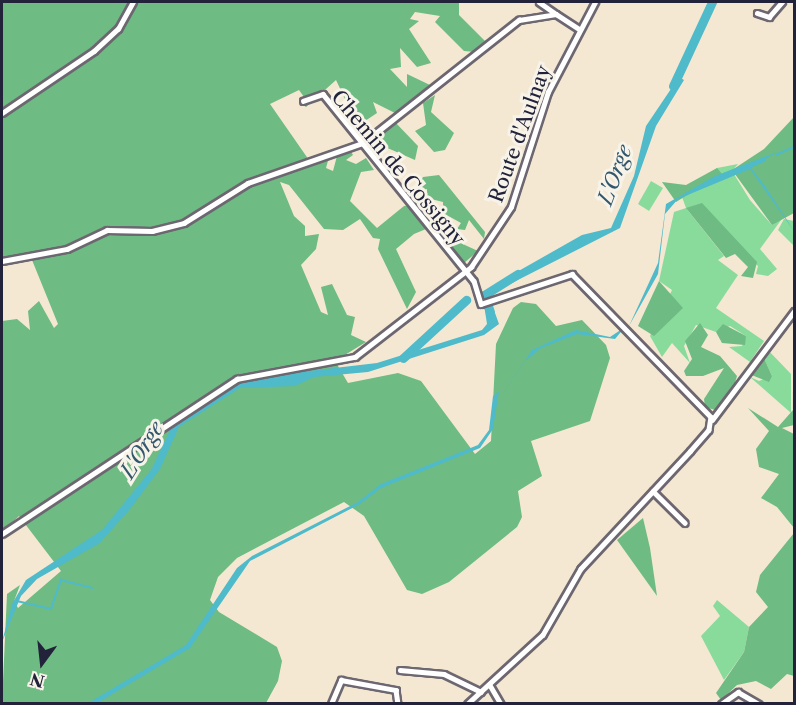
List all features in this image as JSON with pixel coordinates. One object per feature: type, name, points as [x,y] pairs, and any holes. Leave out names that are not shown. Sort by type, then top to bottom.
[{"type":"street","points":[[2,113],[94,51],[118,29],[133,2]]},
{"type":"street","points":[[539,2],[579,29]]},
{"type":"street","name":"Route d'Aulnay","points":[[2,534],[237,379],[355,357],[465,271],[511,207],[539,115],[579,29],[595,2]]},
{"type":"street","points":[[757,13],[769,17],[782,2]]},
{"type":"street","points":[[2,261],[72,248],[107,230],[152,231],[184,223],[248,183],[359,145],[514,23],[556,14]]},
{"type":"street","name":"Chemin de Cossigny","points":[[303,101],[322,94],[359,145],[465,271],[481,302],[491,301],[572,274],[630,329],[712,420]]},
{"type":"street","points":[[468,704],[543,635],[581,569],[653,491],[712,420],[795,311]]},
{"type":"street","points":[[653,491],[685,524]]},
{"type":"street","points":[[400,670],[444,674],[481,692]]},
{"type":"street","points":[[331,704],[341,680],[396,690],[398,704]]},
{"type":"street","points":[[490,685],[501,704]]},
{"type":"street","points":[[721,704],[730,694],[743,693],[759,704]]},
{"type":"green space","points":[[2,2],[459,2],[459,15],[485,41],[475,52],[464,51],[435,22],[440,16],[415,12],[410,19],[419,21],[409,29],[431,63],[417,67],[400,48],[401,67],[390,69],[407,87],[407,74],[430,85],[423,96],[395,113],[373,102],[377,113],[365,121],[354,118],[336,80],[306,107],[299,102],[304,97],[299,90],[270,104],[311,163],[329,157],[326,168],[333,171],[337,156],[350,150],[353,155],[346,160],[356,164],[366,158],[374,170],[361,172],[350,201],[377,228],[404,206],[424,203],[426,211],[430,206],[436,210],[432,216],[439,225],[442,218],[448,220],[454,240],[478,251],[463,264],[426,229],[414,234],[396,249],[416,292],[407,309],[378,249],[380,239],[373,238],[360,219],[343,230],[324,229],[289,185],[280,182],[294,216],[305,226],[305,236],[319,234],[316,249],[301,265],[321,312],[328,315],[321,287],[332,284],[347,315],[355,317],[351,335],[366,342],[335,361],[348,383],[398,373],[421,381],[475,454],[491,441],[496,344],[513,308],[521,302],[536,304],[556,326],[582,320],[606,345],[610,358],[590,421],[531,441],[542,476],[518,491],[522,517],[517,527],[449,582],[422,594],[407,590],[364,516],[344,502],[237,558],[218,577],[210,600],[219,612],[277,647],[282,661],[278,681],[266,703],[2,703],[7,594],[20,585],[14,601],[18,608],[61,571],[19,516],[2,532],[2,321],[17,319],[30,330],[28,311],[39,301],[54,328],[58,324],[32,260],[2,262]]},
{"type":"green space","points":[[435,95],[431,112],[454,133],[445,150],[434,152],[415,131],[426,125],[423,103]]},
{"type":"green space","points":[[794,117],[794,213],[772,225],[732,170],[764,149]]},
{"type":"green space","points":[[393,120],[418,146],[415,160],[376,143]]},
{"type":"green space","points":[[738,164],[732,171],[750,200],[772,225],[784,216],[760,249],[777,269],[768,276],[756,274],[758,266],[686,208],[682,197],[717,168]]},
{"type":"green space","points":[[717,168],[722,174],[676,202],[662,182],[686,185]]},
{"type":"green space","points":[[439,175],[485,232],[484,239],[469,220],[465,230],[457,229],[461,223],[443,213],[443,202],[427,198],[427,189],[414,193],[423,177]]},
{"type":"green space","points":[[651,181],[663,188],[649,211],[638,204]]},
{"type":"green space","points":[[702,203],[757,262],[753,278],[741,276],[748,267],[735,254],[726,258],[686,208]]},
{"type":"green space","points":[[686,208],[724,256],[718,260],[738,275],[716,308],[764,341],[750,362],[729,347],[742,346],[746,336],[730,326],[716,332],[696,325],[684,346],[690,363],[672,343],[662,357],[650,336],[672,290],[659,281],[674,212]]},
{"type":"green space","points":[[784,219],[794,221],[794,246],[778,230]]},
{"type":"green space","points":[[659,281],[683,308],[654,336],[638,326]]},
{"type":"green space","points":[[700,323],[708,335],[701,347],[720,356],[737,376],[732,393],[715,410],[705,407],[704,399],[724,368],[703,376],[686,376],[684,371],[692,359],[685,341]]},
{"type":"green space","points":[[723,324],[746,336],[745,345],[722,343],[716,332]]},
{"type":"green space","points":[[766,348],[791,374],[791,413],[750,377],[759,381],[772,376],[763,356]]},
{"type":"green space","points":[[763,356],[772,376],[769,382],[749,374]]},
{"type":"green space","points":[[791,374],[794,425],[782,428],[794,434],[794,528],[777,507],[761,498],[779,474],[759,467],[756,449],[769,431],[748,408],[778,427],[793,410]]},
{"type":"green space","points":[[643,518],[650,548],[657,596],[617,540]]},
{"type":"green space","points":[[794,533],[794,676],[787,674],[771,689],[756,681],[737,685],[721,700],[716,693],[744,652],[749,627],[768,607],[756,592],[760,575]]},
{"type":"green space","points":[[717,600],[749,627],[744,652],[724,680],[701,636],[720,616],[713,606]]},
{"type":"water","points":[[679,77],[684,80],[656,126],[620,228],[510,284],[508,277],[582,235],[611,228],[634,176],[646,126]]},
{"type":"water","points":[[777,152],[751,168],[794,231],[750,169],[678,199],[665,214],[658,274],[629,326],[658,263],[666,204],[715,176]]},
{"type":"water","points":[[491,302],[499,324],[484,335],[368,372],[314,377],[295,386],[240,388],[179,427],[160,469],[130,509],[100,543],[37,579],[21,596],[2,642],[12,604],[26,580],[102,530],[151,470],[173,424],[187,414],[249,378],[377,363],[482,330],[487,324],[484,305]]},
{"type":"water","points":[[625,327],[615,339],[577,334],[541,348],[525,361],[502,395],[532,350],[576,330],[610,337]]},
{"type":"water","points":[[499,391],[493,429],[480,448],[381,488],[360,504],[250,561],[190,648],[99,702],[88,703],[186,645],[237,568],[252,556],[358,502],[381,484],[478,445],[489,430],[493,396]]},
{"type":"waterway","name":"L'Orge","points":[[673,86],[712,2]]},
{"type":"waterway","points":[[776,155],[794,147]]},
{"type":"waterway","points":[[713,181],[764,161]]},
{"type":"waterway","name":"L'Orge","points":[[490,312],[484,295],[518,274]]},
{"type":"waterway","name":"L'Orge","points":[[403,358],[466,300]]},
{"type":"waterway","points":[[17,601],[51,609],[61,580],[93,588]]}]
